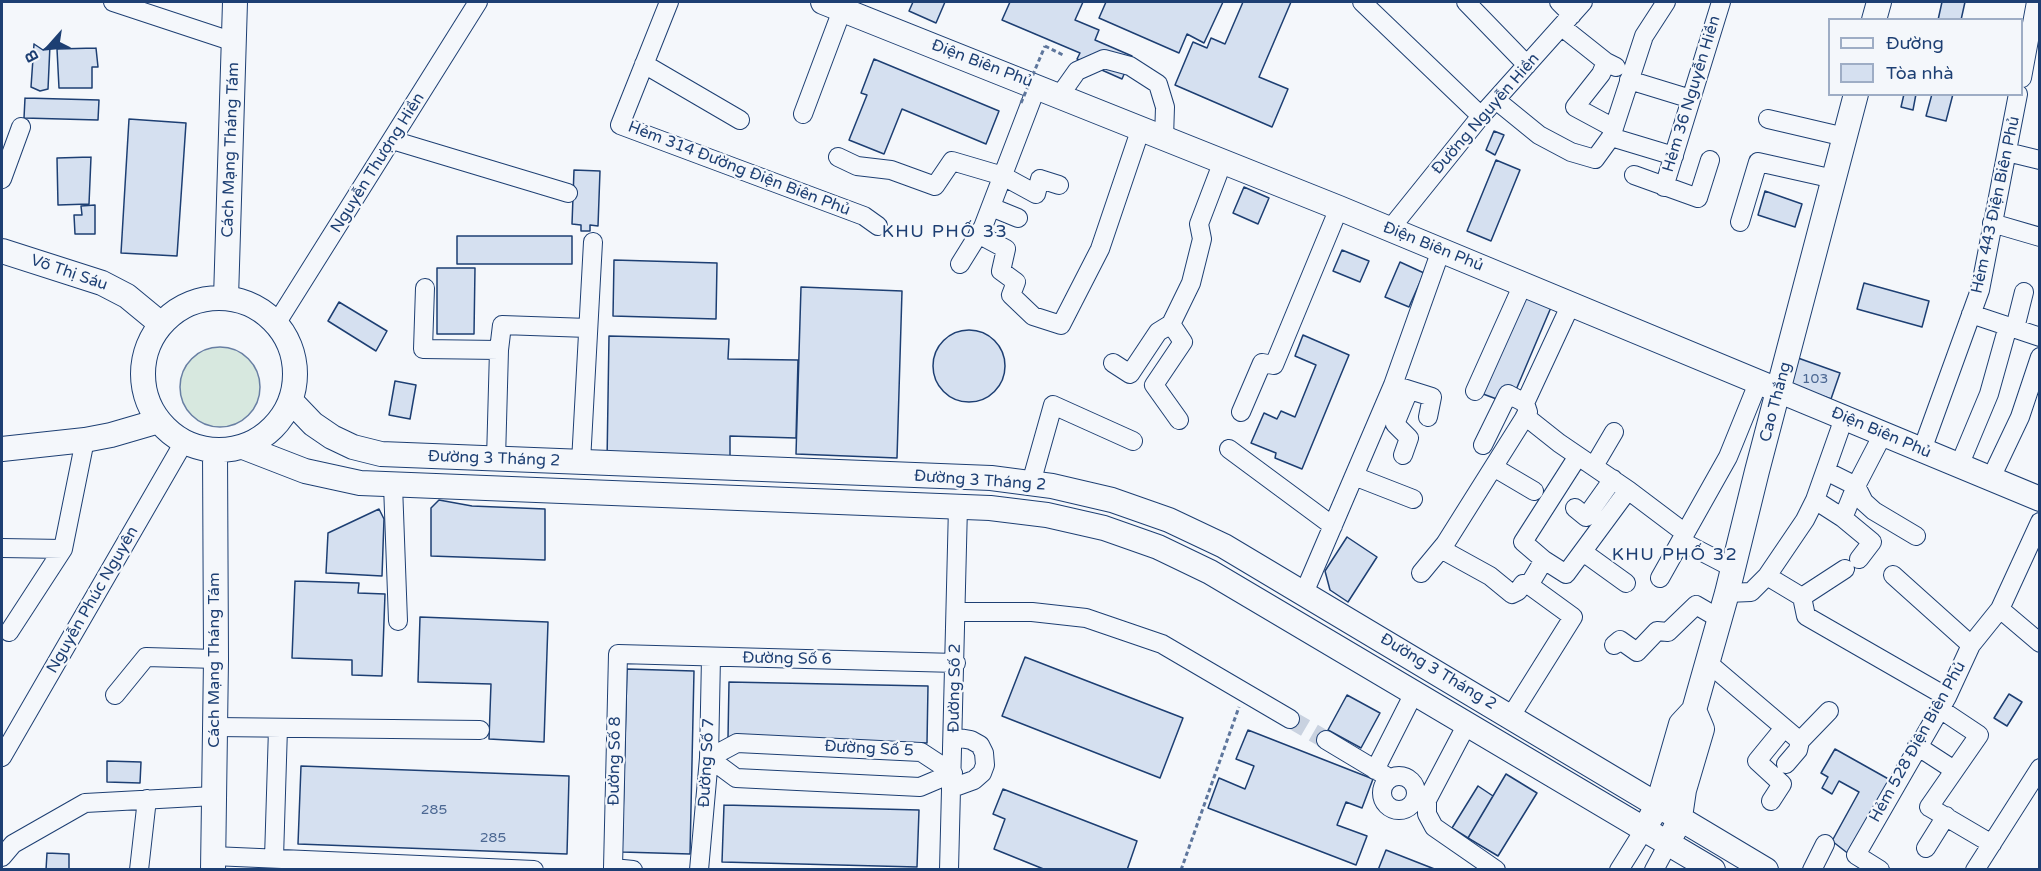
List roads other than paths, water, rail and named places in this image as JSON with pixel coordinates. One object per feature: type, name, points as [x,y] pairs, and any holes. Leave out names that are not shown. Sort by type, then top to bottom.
[{"type":"main road","name":"Cách Mạng Tháng Tám","points":[[226,298],[236,2]]},
{"type":"main road","points":[[1874,18],[1878,2]]},
{"type":"main road","name":"Điện Biên Phủ","points":[[837,4],[1029,94],[1060,95],[1442,250],[2040,498]]},
{"type":"main road","name":"Cao Thắng","points":[[1644,830],[1658,804],[1681,724],[1694,710],[1727,593],[1757,471],[1769,386],[1834,179],[1855,96]]},
{"type":"main road","name":"Võ Thị Sáu","points":[[2,250],[102,283],[127,296],[161,324]]},
{"type":"main road","points":[[226,298],[254,307],[276,324],[288,341],[294,361],[295,381],[291,401],[280,421],[263,437],[243,447],[215,451],[201,449],[184,442],[159,422],[144,390],[143,373],[145,355],[151,338],[161,324],[186,305],[206,299],[226,298]]},
{"type":"main road","name":"Đường 3 Tháng 2","points":[[291,401],[313,424],[352,447],[396,455],[980,478],[1031,483],[1112,500],[1169,520],[1224,546],[1766,870]]},
{"type":"main road","points":[[2,449],[85,440],[159,422]]},
{"type":"main road","name":"Đường 3 Tháng 2","points":[[243,447],[324,476],[360,483],[958,507],[1019,511],[1104,528],[1158,547],[1210,572],[1713,870]]},
{"type":"main road","name":"Cách Mạng Tháng Tám","points":[[213,863],[216,727],[215,451]]},
{"type":"main road","name":"Cao Thắng","points":[[1668,844],[1680,817],[1684,790],[1702,729],[1694,710]]},
{"type":"main road","points":[[1616,779],[1643,774],[1671,754]]},
{"type":"street","points":[[113,2],[234,42]]},
{"type":"street","name":"Nguyễn Thượng Hiền","points":[[276,324],[478,2]]},
{"type":"street","name":"Hẻm 314 Đường Điện Biên Phủ","points":[[669,2],[621,125],[864,216],[878,226]]},
{"type":"street","points":[[1362,2],[1481,116]]},
{"type":"street","points":[[1466,2],[1527,65]]},
{"type":"street","points":[[1559,2],[1572,14],[1606,62],[1630,77],[1691,99]]},
{"type":"street","points":[[1496,100],[1539,135],[1585,157],[1595,159],[1613,133],[1644,36],[1666,2]]},
{"type":"street","name":"Hẻm 36 Nguyễn Hiền","points":[[1664,187],[1720,2]]},
{"type":"street","points":[[2023,73],[2036,2]]},
{"type":"street","points":[[803,114],[837,4]]},
{"type":"street","name":"Đường Nguyễn Hiền","points":[[1390,229],[1481,116],[1572,14]]},
{"type":"street","points":[[1060,95],[1077,71],[1104,59],[1130,66],[1158,84],[1165,107],[1164,138]]},
{"type":"street","points":[[1606,62],[1601,74],[1575,107],[1613,133],[1674,156]]},
{"type":"street","points":[[644,64],[740,120]]},
{"type":"street","points":[[960,264],[991,207],[1029,94]]},
{"type":"street","name":"Hẻm 443 Ðiện Biên Phủ","points":[[1923,450],[1980,290],[2018,96]]},
{"type":"street","points":[[1768,119],[1845,137]]},
{"type":"street","points":[[2,179],[21,127]]},
{"type":"street","points":[[978,234],[1006,249],[1001,271],[1016,282],[1011,295],[1033,316],[1061,325],[1100,249],[1141,128]]},
{"type":"street","points":[[392,140],[568,193]]},
{"type":"street","points":[[2007,152],[2040,160]]},
{"type":"street","points":[[838,157],[857,166],[891,170],[936,186],[952,160],[1003,176],[1036,194],[1040,179],[1059,185]]},
{"type":"street","points":[[1634,175],[1698,198],[1710,160]]},
{"type":"street","points":[[1113,363],[1130,374],[1158,332],[1171,324],[1191,283],[1202,239],[1199,224],[1223,161]]},
{"type":"street","points":[[1740,222],[1758,162],[1834,179]]},
{"type":"street","points":[[991,207],[1018,218]]},
{"type":"street","points":[[1240,412],[1262,363],[1274,365],[1339,208]]},
{"type":"street","points":[[1992,224],[2040,237]]},
{"type":"street","points":[[581,462],[593,242]]},
{"type":"street","points":[[1403,455],[1409,438],[1395,424],[1401,388],[1442,250]]},
{"type":"street","points":[[1476,391],[1523,284]]},
{"type":"street","points":[[425,288],[423,349],[499,350]]},
{"type":"street","points":[[1959,466],[1989,394],[2024,292]]},
{"type":"street","points":[[1421,573],[1441,549],[1495,468],[1525,410],[1571,304]]},
{"type":"street","points":[[1971,314],[2040,337]]},
{"type":"street","points":[[1171,324],[1183,342],[1154,385],[1179,420]]},
{"type":"street","points":[[496,459],[501,325],[588,328]]},
{"type":"street","points":[[1991,478],[2020,417],[2040,357]]},
{"type":"street","points":[[1659,578],[1769,386]]},
{"type":"street","points":[[1401,388],[1432,398],[1428,417]]},
{"type":"street","points":[[1304,593],[1354,476],[1401,388]]},
{"type":"street","points":[[1483,445],[1508,393],[1578,456],[1628,490],[1683,537],[1733,568]]},
{"type":"street","points":[[1031,483],[1053,405],[1133,441]]},
{"type":"street","points":[[1727,593],[1751,591],[1767,576],[1805,520],[1815,500],[1844,418]]},
{"type":"street","points":[[1594,466],[1614,432]]},
{"type":"street","points":[[1844,518],[1856,486],[1883,434]]},
{"type":"street","points":[[9,632],[63,549],[85,440]]},
{"type":"street","name":"Nguyễn Phúc Nguyên","points":[[2,758],[184,442]]},
{"type":"street","points":[[1229,449],[1333,526]]},
{"type":"street","points":[[1578,456],[1523,542],[1544,560],[1566,574],[1628,490]]},
{"type":"street","points":[[1728,457],[1757,471]]},
{"type":"street","points":[[1495,468],[1534,491]]},
{"type":"street","points":[[1826,471],[1856,486],[1864,502],[1874,512],[1916,536]]},
{"type":"street","points":[[1354,476],[1413,499]]},
{"type":"street","points":[[1575,508],[1586,517],[1613,479]]},
{"type":"street","points":[[393,485],[398,621]]},
{"type":"street","points":[[1802,597],[1852,564],[1872,542],[1844,518],[1815,500]]},
{"type":"street","name":"Đường Số 2","points":[[949,870],[956,663],[958,507]]},
{"type":"street","name":"Hẻm 528 Điện Biên Phủ","points":[[1880,870],[1856,855],[1943,703],[1971,645],[2000,609],[2040,522]]},
{"type":"street","points":[[2,548],[63,549]]},
{"type":"street","points":[[1441,549],[1490,576],[1512,594],[1518,591],[1523,584],[1528,585],[1573,617],[1510,716]]},
{"type":"street","points":[[1583,552],[1626,583]]},
{"type":"street","points":[[1528,585],[1544,560]]},
{"type":"street","points":[[1893,575],[1971,645]]},
{"type":"street","points":[[1767,576],[1802,597],[1806,616],[1943,703],[1979,735],[1929,807],[1992,844]]},
{"type":"street","points":[[1614,645],[1620,640],[1637,652],[1657,631],[1668,632],[1696,605],[1720,619]]},
{"type":"street","points":[[2000,609],[2040,643]]},
{"type":"street","points":[[956,612],[1032,612],[1086,618],[1162,644],[1290,719]]},
{"type":"street","name":"Đường Số 6","points":[[618,654],[956,663]]},
{"type":"street","name":"Đường Số 8","points":[[613,868],[618,654]]},
{"type":"street","points":[[115,695],[146,657],[216,659]]},
{"type":"street","name":"Đường Số 7","points":[[699,870],[709,758],[711,657]]},
{"type":"street","points":[[1707,663],[1800,741]]},
{"type":"street","points":[[1414,693],[1383,774],[1382,794],[1386,804],[1395,810],[1408,807],[1496,870]]},
{"type":"street","points":[[1786,764],[1798,750],[1800,741],[1829,711]]},
{"type":"street","points":[[1429,821],[1427,800],[1467,724]]},
{"type":"street","points":[[216,727],[480,730]]},
{"type":"street","points":[[274,858],[278,728]]},
{"type":"street","points":[[1771,801],[1782,784],[1757,761],[1784,728]]},
{"type":"street","points":[[709,758],[736,778],[920,787],[952,780],[974,780],[982,773],[985,765],[984,753],[980,746],[971,740],[954,737]]},
{"type":"street","points":[[1326,740],[1383,774]]},
{"type":"street","name":"Đường Số 5","points":[[709,758],[737,742],[921,752],[952,780]]},
{"type":"street","points":[[1917,746],[1954,770]]},
{"type":"street","points":[[1975,870],[2040,768]]},
{"type":"street","points":[[2,857],[13,844],[85,803],[214,796]]},
{"type":"street","points":[[139,870],[147,799]]},
{"type":"street","points":[[1926,848],[1946,816]]},
{"type":"street","name":"Cao Thắng","points":[[1619,870],[1644,830]]},
{"type":"street","name":"Cao Thắng","points":[[1654,870],[1668,844]]},
{"type":"street","points":[[1812,870],[1825,844]]},
{"type":"street","points":[[213,863],[274,858],[534,870]]},
{"type":"street","points":[[613,868],[633,870]]},
{"type":"tunnel","points":[[1290,719],[1326,740]]},
{"type":"district","name":"KHU PHỐ 33","points":[[945,232]]},
{"type":"district","name":"KHU PHỐ 32","points":[[1675,555]]}]
